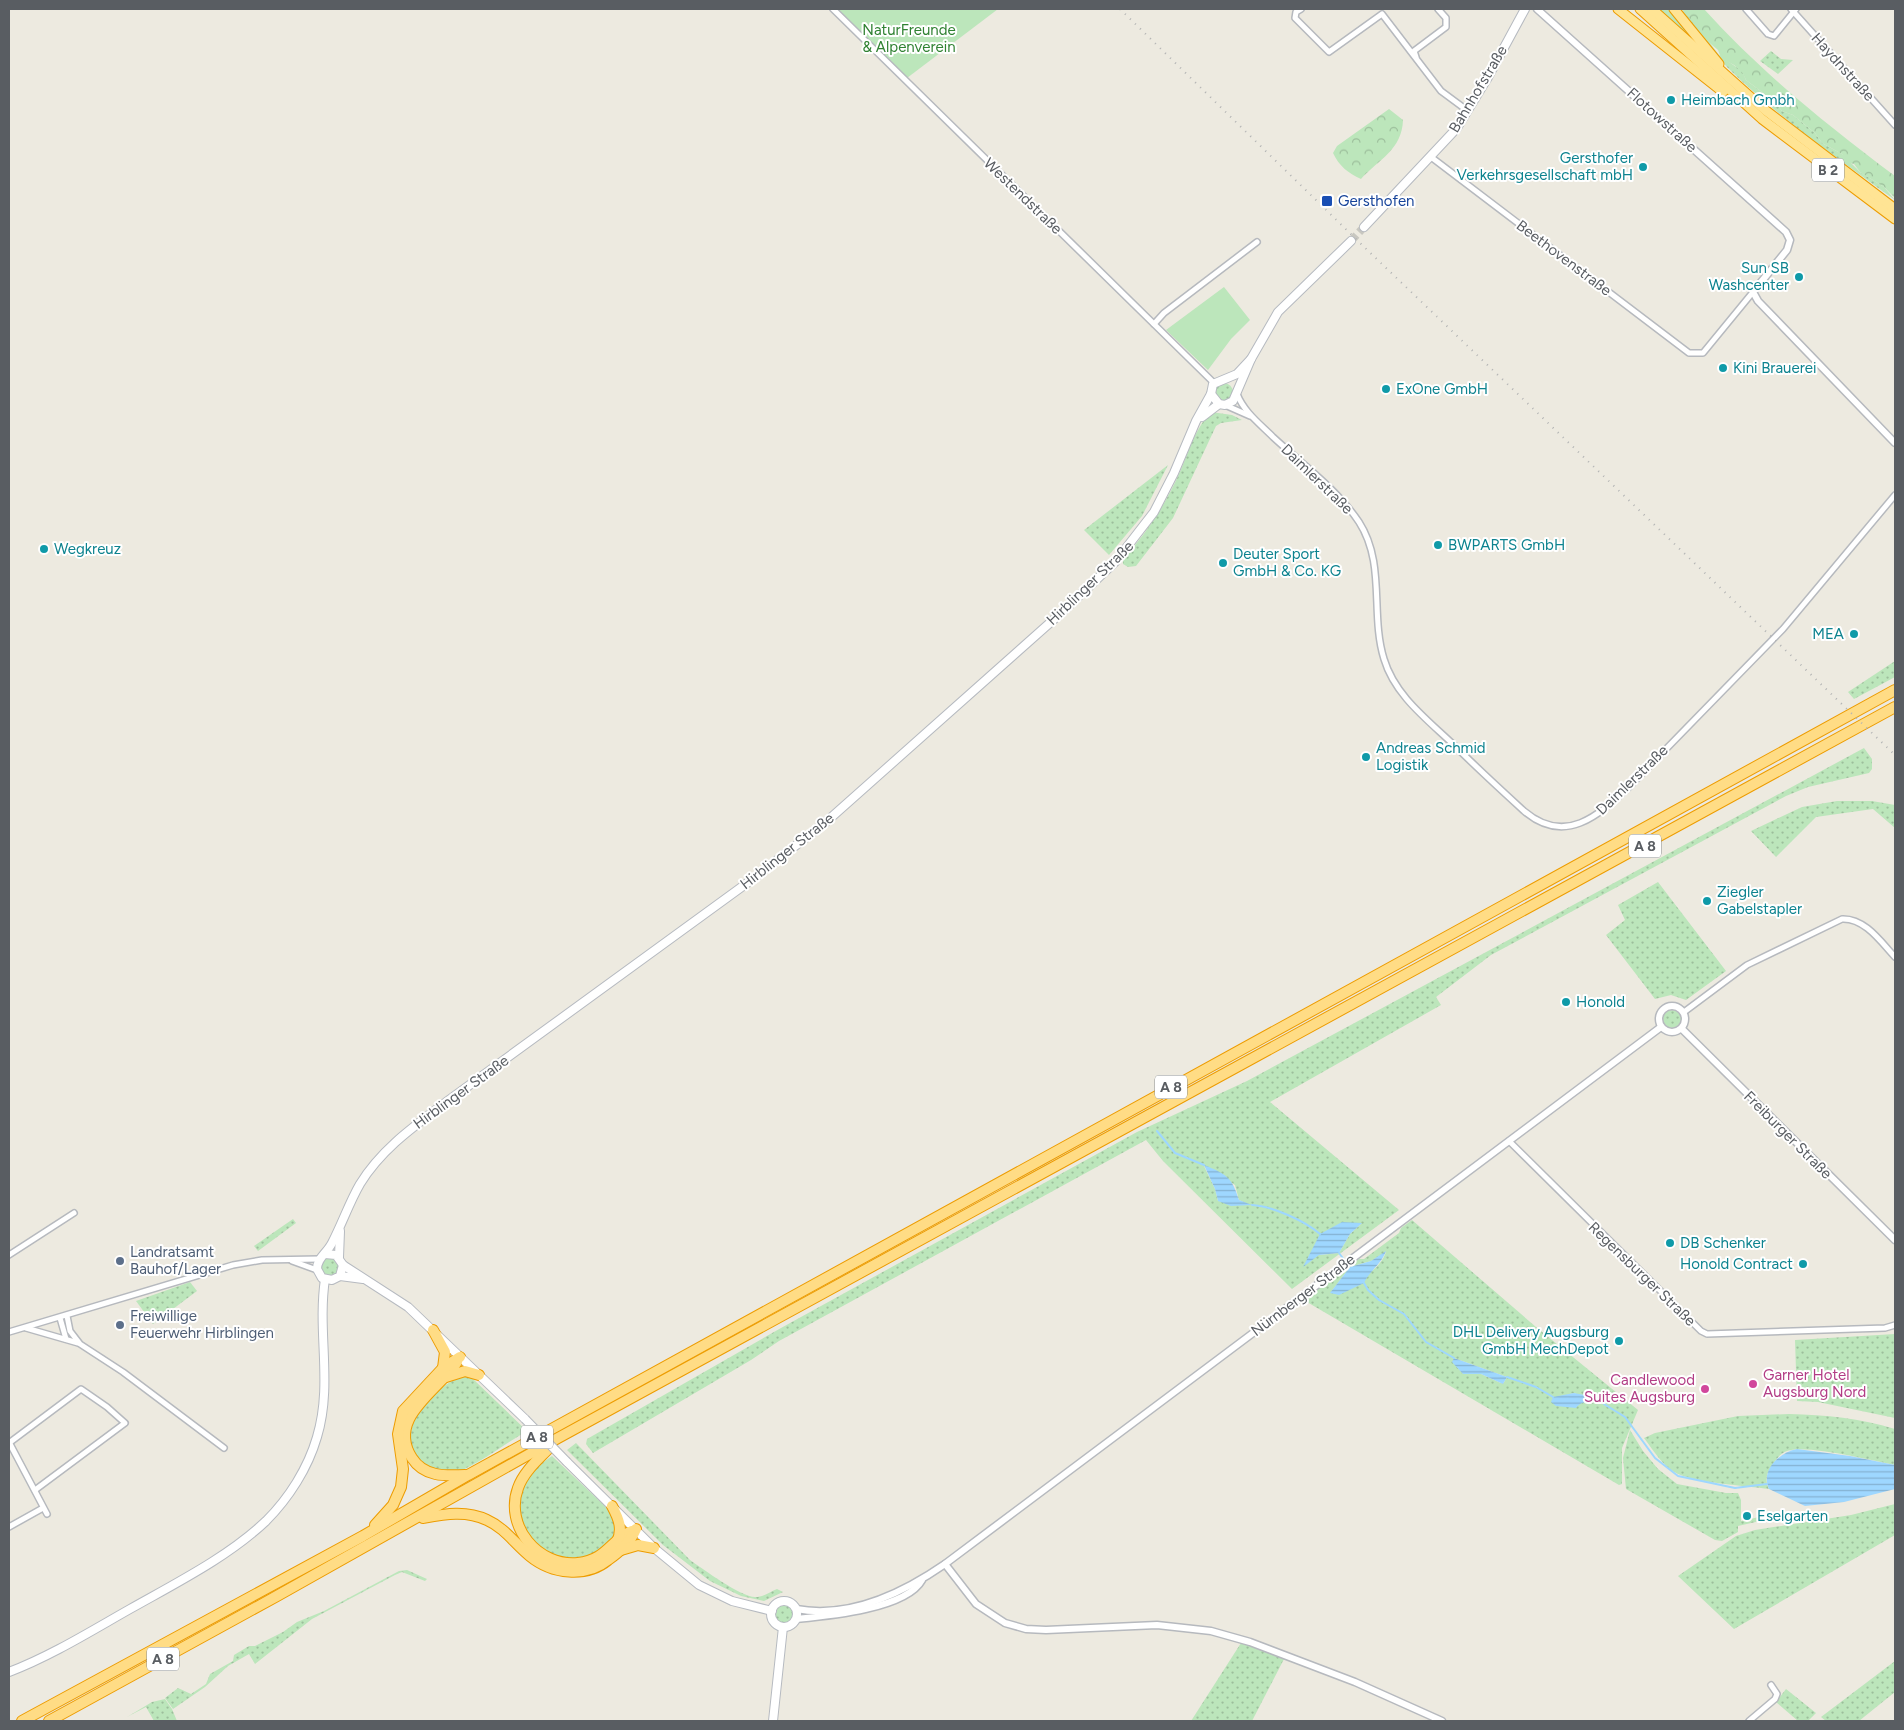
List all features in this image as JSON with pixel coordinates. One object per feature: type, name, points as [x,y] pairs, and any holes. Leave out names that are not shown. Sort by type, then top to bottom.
[{"type":"highway","points":[[1618,9],[1694,71],[1762,119]]},
{"type":"highway","name":"B 2","points":[[1640,9],[1762,119],[1895,219]]},
{"type":"highway","name":"B 2","points":[[1652,9],[1737,85],[1803,140],[1895,208]]},
{"type":"highway","points":[[1674,9],[1737,85]]},
{"type":"highway","points":[[1874,702],[1895,685]]},
{"type":"highway","name":"A 8","points":[[22,1721],[363,1536],[468,1475],[1895,690]]},
{"type":"highway","name":"A 8","points":[[48,1721],[417,1518],[558,1438],[1895,707]]},
{"type":"highway","points":[[433,1330],[445,1352],[444,1373],[408,1420],[405,1430],[406,1444],[415,1462],[426,1471],[443,1476],[468,1475]]},
{"type":"highway","points":[[363,1536],[389,1510],[401,1487],[403,1469],[398,1441],[401,1416],[410,1402],[460,1357]]},
{"type":"highway","points":[[444,1373],[464,1371],[479,1375]]},
{"type":"highway","points":[[558,1438],[528,1470],[518,1488],[515,1514],[522,1533],[537,1551],[560,1563],[589,1561],[618,1547],[633,1536],[636,1529]]},
{"type":"highway","points":[[417,1518],[460,1513],[474,1515],[488,1520],[505,1531],[522,1549],[539,1562],[567,1572],[588,1571],[602,1566],[618,1547],[620,1526],[612,1506]]},
{"type":"highway","points":[[618,1547],[638,1545],[654,1548]]},
{"type":"main road","name":"Bahnhofstraße","points":[[1364,227],[1431,157],[1468,111],[1525,9]]},
{"type":"main road","name":"Hirblinger Straße","points":[[1190,435],[1206,412],[1233,401],[1250,359],[1282,307],[1315,278],[1351,240]]},
{"type":"main road","name":"Hirblinger Straße","points":[[322,1257],[341,1223],[351,1200],[368,1172],[382,1155],[403,1135],[826,822],[1061,613],[1116,561],[1140,533],[1166,491],[1190,435],[1211,394],[1214,383],[1236,374],[1250,359]]},
{"type":"main road","points":[[1227,379],[1233,382],[1237,391]]},
{"type":"main road","points":[[1211,394],[1222,404]]},
{"type":"main road","points":[[341,1223],[339,1256],[343,1265],[394,1296],[433,1330],[654,1548],[699,1585],[732,1601],[772,1611]]},
{"type":"main road","points":[[339,1256],[333,1254],[322,1257],[317,1270],[325,1279],[332,1280],[340,1276],[367,1280]]},
{"type":"main road","points":[[340,1276],[343,1265]]},
{"type":"main road","points":[[9,1672],[83,1636],[236,1546],[268,1519],[284,1501],[307,1463],[317,1437],[326,1397],[326,1359],[321,1321],[325,1279]]},
{"type":"main road","points":[[784,1601],[792,1604],[796,1609],[796,1619],[791,1625],[783,1627],[773,1621],[772,1611],[776,1604],[784,1601]]},
{"type":"main road","points":[[773,1721],[783,1627]]},
{"type":"street","name":"Westendstraße","points":[[833,9],[1214,383]]},
{"type":"street","points":[[1301,9],[1296,12],[1295,18],[1329,52],[1382,14],[1441,90],[1468,111]]},
{"type":"street","points":[[1418,62],[1414,51],[1447,24],[1446,18],[1438,9]]},
{"type":"street","name":"Flotowstraße","points":[[1537,9],[1786,232],[1790,240],[1787,250],[1753,292]]},
{"type":"street","points":[[1746,9],[1768,34],[1774,36],[1794,10]]},
{"type":"street","name":"Haydnstraße","points":[[1794,10],[1895,123]]},
{"type":"street","name":"Beethovenstraße","points":[[1431,157],[1682,349],[1694,355],[1703,353],[1753,292]]},
{"type":"street","points":[[1154,324],[1164,313],[1257,242]]},
{"type":"street","points":[[1753,292],[1758,301],[1895,442]]},
{"type":"street","name":"Daimlerstraße","points":[[1237,391],[1253,418],[1344,502],[1364,532],[1375,566],[1380,639],[1384,659],[1398,689],[1435,728],[1524,811],[1538,822],[1557,827],[1570,826],[1595,816],[1630,786],[1778,634],[1895,495]]},
{"type":"street","name":"Daimlerstraße","points":[[1222,404],[1253,418]]},
{"type":"street","points":[[1684,1012],[1747,965],[1842,919],[1849,919],[1862,925],[1895,957]]},
{"type":"street","points":[[1676,1006],[1684,1012],[1686,1019],[1682,1029],[1672,1033],[1661,1026],[1659,1018],[1663,1010],[1676,1006]]},
{"type":"street","name":"Nürnberger Straße","points":[[857,1609],[922,1580],[945,1564],[1661,1026]]},
{"type":"street","name":"Freiburger Straße","points":[[1682,1029],[1895,1240]]},
{"type":"street","name":"Regensburger Straße","points":[[1509,1142],[1627,1260],[1701,1331],[1707,1334],[1885,1328],[1895,1325]]},
{"type":"street","points":[[9,1255],[74,1213]]},
{"type":"street","points":[[9,1332],[232,1265],[262,1260],[322,1257]]},
{"type":"street","points":[[287,1260],[317,1270]]},
{"type":"street","points":[[67,1316],[70,1331],[80,1344]]},
{"type":"street","points":[[60,1318],[66,1339]]},
{"type":"street","points":[[24,1328],[80,1344],[123,1372],[224,1448]]},
{"type":"street","points":[[35,1490],[125,1423],[82,1389],[9,1442],[47,1514]]},
{"type":"street","points":[[9,1527],[43,1508]]},
{"type":"street","points":[[945,1564],[976,1604],[1005,1622],[1026,1629],[1046,1630],[1150,1625],[1211,1631],[1250,1642],[1355,1682],[1442,1721]]},
{"type":"street","points":[[796,1609],[821,1611],[857,1609]]},
{"type":"street","points":[[796,1619],[857,1609]]},
{"type":"street","points":[[1749,1721],[1775,1699],[1777,1694],[1771,1685]]},
{"type":"green space","name":"NaturFreunde & Alpenverein","points":[[836,9],[998,9],[907,78]]},
{"type":"green space","points":[[1658,9],[1670,9],[1705,52]]},
{"type":"green space","points":[[1679,9],[1687,13],[1719,55],[1742,71],[1746,80],[1776,103],[1782,111],[1793,115],[1815,133],[1822,143],[1842,154],[1860,172],[1884,187],[1895,200],[1767,104],[1721,61]]},
{"type":"green space","points":[[1682,9],[1704,9],[1726,33],[1795,97],[1895,176],[1895,198],[1884,187],[1860,172],[1854,164],[1847,162],[1842,154],[1822,143],[1815,133],[1793,115],[1782,111],[1776,103],[1770,101],[1762,92],[1746,80],[1742,72],[1734,65],[1721,58],[1718,50],[1705,39]]},
{"type":"green space","points":[[1771,51],[1781,59],[1793,60],[1778,74],[1760,61]]},
{"type":"green space","points":[[1389,109],[1403,120],[1399,139],[1394,147],[1361,179],[1344,169],[1333,153],[1337,146]]},
{"type":"green space","points":[[1224,287],[1250,320],[1231,339],[1208,370],[1166,330]]},
{"type":"green space","points":[[1220,383],[1228,383],[1233,388],[1231,399],[1220,401],[1215,396],[1215,388]]},
{"type":"green space","points":[[1211,412],[1232,415],[1242,420],[1221,423],[1216,426],[1173,518],[1136,566],[1128,567],[1123,564],[1123,559],[1147,529],[1168,497],[1200,426]]},
{"type":"green space","points":[[1168,465],[1142,516],[1109,555],[1084,530]]},
{"type":"green space","points":[[1895,661],[1895,677],[1854,699],[1848,692]]},
{"type":"green space","points":[[1864,748],[1872,759],[1872,769],[1869,773],[1808,787],[1786,796],[1491,955],[1436,997],[1441,1005],[1270,1102],[1399,1210],[1292,1289],[1163,1161],[1146,1140],[779,1341],[751,1360],[593,1453],[586,1444],[587,1439],[781,1328],[1137,1132],[1247,1081]],"holes":[[[1204,1166],[1235,1185],[1239,1200],[1250,1205],[1218,1201],[1215,1189]],[[1362,1223],[1350,1234],[1339,1253],[1319,1255]]]},
{"type":"green space","points":[[1837,801],[1872,801],[1895,805],[1895,828],[1873,809],[1816,817],[1776,857],[1751,831],[1802,807]]},
{"type":"green space","points":[[1658,882],[1726,971],[1686,1000],[1671,995],[1655,999],[1606,935],[1625,920],[1618,905]]},
{"type":"green space","points":[[1668,1010],[1676,1010],[1681,1015],[1679,1026],[1668,1028],[1663,1023],[1663,1015]]},
{"type":"green space","points":[[293,1219],[296,1223],[258,1251],[254,1246]]},
{"type":"green space","points":[[1412,1220],[1536,1327],[1638,1410],[1622,1448],[1622,1484],[1619,1485],[1307,1302],[1306,1298],[1359,1259],[1364,1259],[1399,1233],[1401,1228]],"holes":[[[1386,1252],[1377,1267],[1363,1277],[1331,1292],[1350,1267],[1371,1261]],[[1454,1358],[1507,1377],[1503,1384],[1481,1374],[1463,1374],[1453,1362]],[[1574,1393],[1603,1404],[1588,1401],[1556,1406],[1560,1397]]]},
{"type":"green space","points":[[330,1257],[337,1260],[340,1267],[337,1274],[330,1277],[323,1274],[320,1267],[323,1260]]},
{"type":"green space","points":[[190,1282],[197,1291],[153,1324],[136,1301]]},
{"type":"green space","points":[[1895,1334],[1895,1418],[1818,1402],[1797,1401],[1795,1340]]},
{"type":"green space","points":[[463,1376],[472,1378],[527,1431],[485,1458],[460,1471],[440,1471],[419,1458],[412,1446],[411,1432],[416,1418],[436,1392]]},
{"type":"green space","points":[[1789,1414],[1843,1418],[1895,1429],[1895,1465],[1824,1451],[1796,1449],[1782,1454],[1768,1472],[1769,1489],[1709,1482],[1678,1474],[1663,1463],[1644,1438],[1655,1433],[1738,1416]]},
{"type":"green space","points":[[1630,1430],[1643,1451],[1658,1469],[1677,1484],[1726,1493],[1738,1493],[1741,1500],[1741,1521],[1759,1517],[1760,1521],[1738,1526],[1738,1532],[1722,1541],[1715,1540],[1626,1489],[1623,1458]]},
{"type":"green space","points":[[576,1443],[690,1560],[722,1582],[749,1596],[761,1596],[777,1589],[783,1592],[764,1601],[741,1596],[710,1581],[663,1545],[567,1450]]},
{"type":"green space","points":[[552,1456],[608,1509],[614,1519],[618,1534],[587,1560],[549,1556],[524,1531],[519,1503],[522,1489],[535,1468]]},
{"type":"green space","points":[[1895,1504],[1895,1535],[1734,1629],[1678,1576],[1736,1536],[1755,1530],[1851,1515]]},
{"type":"green space","points":[[407,1570],[427,1579],[425,1581],[402,1572],[395,1575],[312,1619],[255,1664],[249,1654],[228,1666],[205,1687],[173,1709],[165,1698],[178,1688],[191,1694],[206,1684],[210,1674],[233,1661],[234,1655],[249,1646],[255,1646],[283,1632],[297,1622],[324,1611],[399,1571]]},
{"type":"green space","points":[[784,1604],[791,1607],[794,1614],[791,1621],[784,1624],[777,1621],[774,1614],[777,1607]]},
{"type":"green space","points":[[1241,1643],[1284,1659],[1252,1721],[1191,1721]]},
{"type":"green space","points":[[1895,1661],[1895,1692],[1859,1721],[1826,1721],[1821,1717]]},
{"type":"green space","points":[[1786,1689],[1816,1713],[1808,1721],[1798,1721],[1776,1702]]},
{"type":"green space","points":[[165,1699],[177,1721],[154,1721],[146,1707],[127,1717],[152,1702]]},
{"type":"water","points":[[1204,1165],[1227,1177],[1234,1186],[1239,1200],[1252,1205],[1231,1206],[1218,1201],[1215,1189]]},
{"type":"water","points":[[1342,1222],[1362,1223],[1350,1234],[1339,1253],[1319,1255],[1303,1267],[1320,1234]]},
{"type":"water","points":[[1386,1251],[1364,1283],[1339,1295],[1330,1293],[1350,1267],[1371,1261]]},
{"type":"water","points":[[1454,1358],[1507,1377],[1503,1384],[1481,1374],[1463,1374],[1452,1362]]},
{"type":"water","points":[[1574,1393],[1600,1398],[1604,1404],[1585,1402],[1576,1408],[1556,1406],[1551,1402],[1553,1397]]},
{"type":"water","points":[[1797,1449],[1850,1456],[1895,1465],[1895,1489],[1844,1502],[1805,1506],[1769,1489],[1767,1482],[1767,1475],[1773,1463],[1784,1454]]},
{"type":"waterway","points":[[1157,1131],[1175,1153],[1204,1165]]},
{"type":"waterway","points":[[1252,1205],[1269,1208],[1288,1215],[1320,1234]]},
{"type":"waterway","points":[[1339,1253],[1345,1261]]},
{"type":"waterway","points":[[1364,1283],[1368,1290],[1379,1300],[1404,1314],[1426,1342],[1454,1358]]},
{"type":"waterway","points":[[1507,1377],[1536,1387],[1553,1397]]},
{"type":"waterway","points":[[1604,1404],[1625,1417],[1655,1458],[1678,1476],[1735,1488],[1767,1484]]},
{"type":"tunnel","points":[[1351,241],[1364,227]]},
{"type":"railway","points":[[1120,9],[1360,243],[1895,755]]},
{"type":"place","name":"Heimbach Gmbh","points":[[1671,100]]},
{"type":"place","name":"Gersthofer Verkehrsgesellschaft mbH","points":[[1643,167]]},
{"type":"place","name":"Gersthofen","points":[[1327,201]]},
{"type":"place","name":"Sun SB Washcenter","points":[[1799,277]]},
{"type":"place","name":"Kini Brauerei","points":[[1723,368]]},
{"type":"place","name":"ExOne GmbH","points":[[1386,389]]},
{"type":"place","name":"BWPARTS GmbH","points":[[1438,545]]},
{"type":"place","name":"Wegkreuz","points":[[44,549]]},
{"type":"place","name":"Deuter Sport GmbH & Co. KG","points":[[1223,563]]},
{"type":"place","name":"MEA","points":[[1854,634]]},
{"type":"place","name":"Andreas Schmid Logistik","points":[[1366,757]]},
{"type":"place","name":"Ziegler Gabelstapler","points":[[1707,901]]},
{"type":"place","name":"Honold","points":[[1566,1002]]},
{"type":"place","name":"DB Schenker","points":[[1670,1243]]},
{"type":"place","name":"Landratsamt Bauhof/Lager","points":[[120,1261]]},
{"type":"place","name":"Honold Contract","points":[[1803,1264]]},
{"type":"place","name":"Freiwillige Feuerwehr Hirblingen","points":[[120,1325]]},
{"type":"place","name":"DHL Delivery Augsburg GmbH MechDepot","points":[[1619,1341]]},
{"type":"place","name":"Garner Hotel Augsburg Nord","points":[[1753,1384]]},
{"type":"place","name":"Candlewood Suites Augsburg","points":[[1705,1389]]},
{"type":"place","name":"Eselgarten","points":[[1747,1516]]}]
